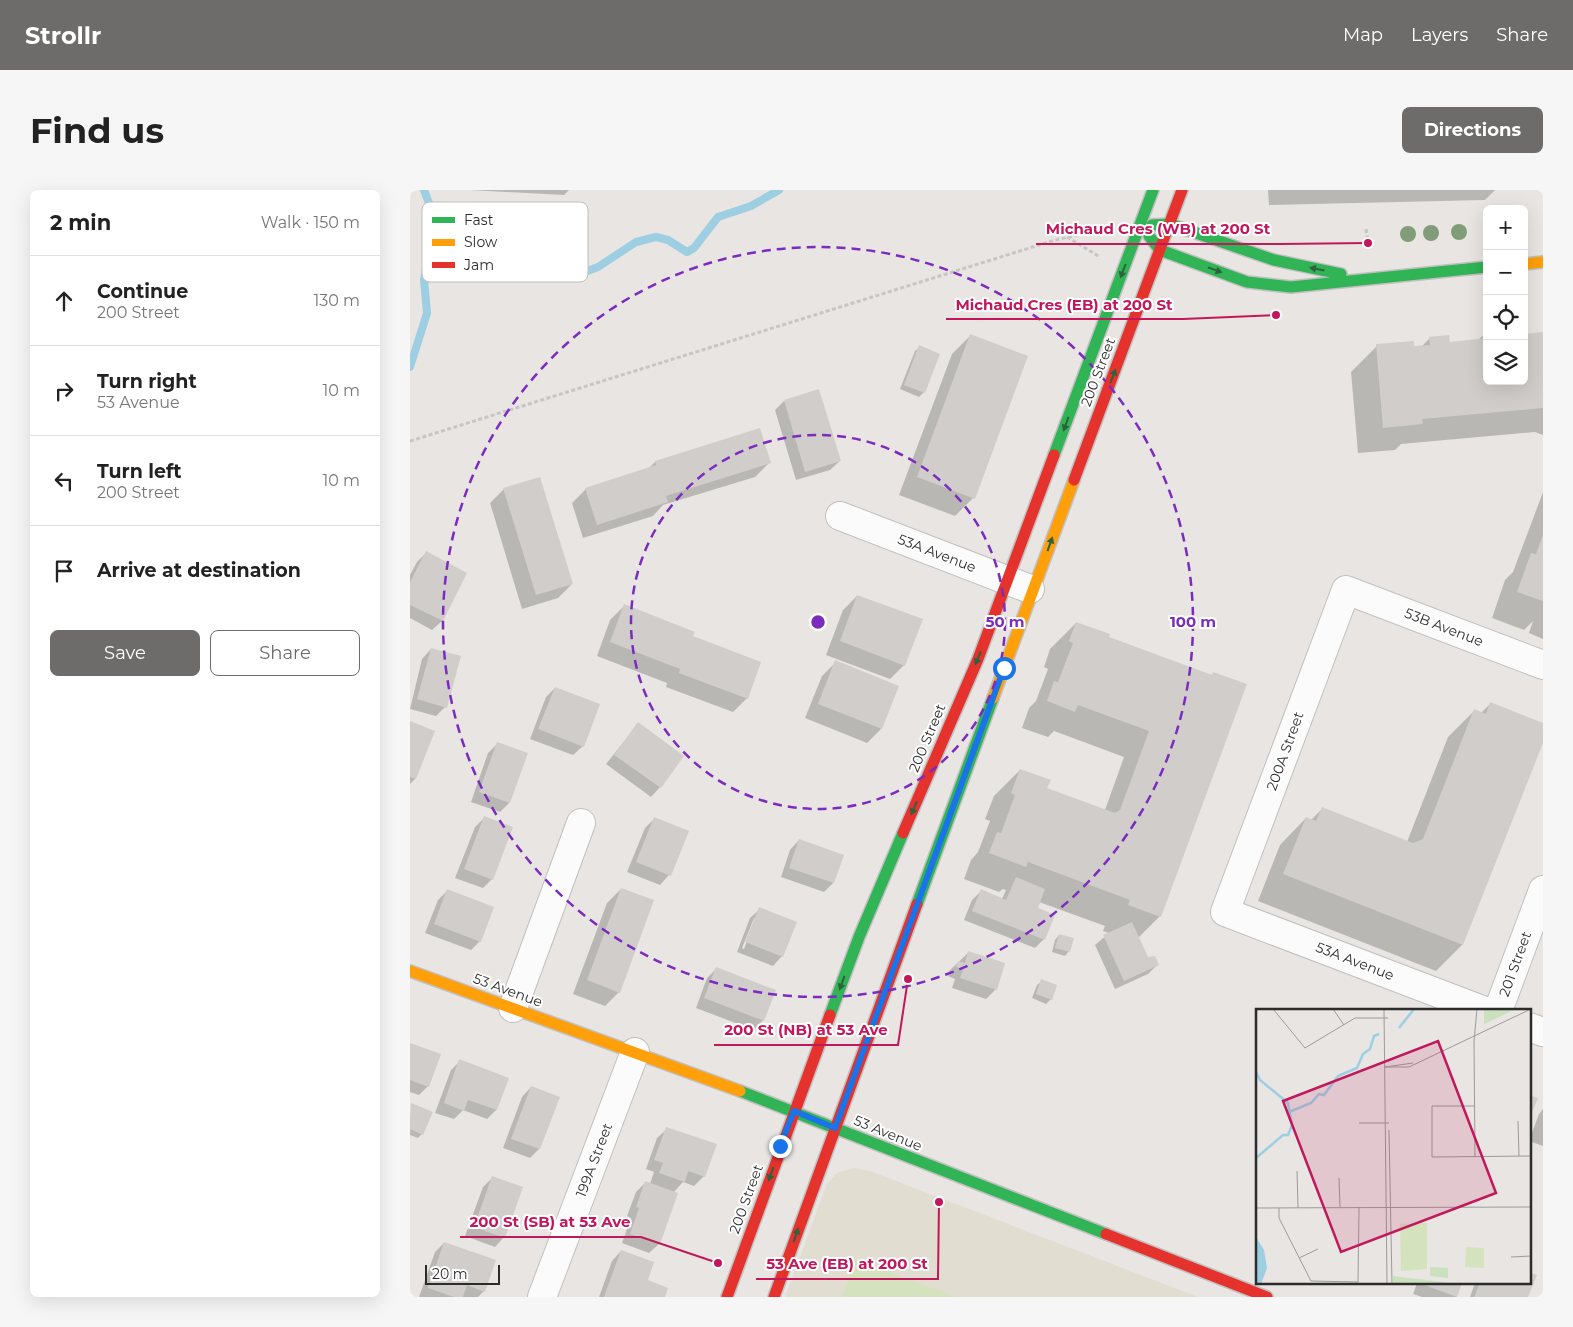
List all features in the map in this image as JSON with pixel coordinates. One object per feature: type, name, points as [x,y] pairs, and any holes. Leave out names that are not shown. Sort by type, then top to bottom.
[{"type":"main road","name":"200 Street","points":[[727,1297],[859,937],[978,659],[1153,190]]},
{"type":"main road","name":"200 Street","points":[[774,1297],[1182,190]]},
{"type":"main road","points":[[1140,226],[1170,224],[1274,260],[1365,278]]},
{"type":"main road","points":[[1140,226],[1160,250],[1247,282],[1292,287],[1483,267]]},
{"type":"main road","points":[[1528,264],[1543,262]]},
{"type":"main road","name":"53 Avenue","points":[[410,971],[794,1111],[1267,1297]]},
{"type":"street","name":"53A Avenue","points":[[840,516],[1034,590]]},
{"type":"street","name":"53B Avenue","points":[[1346,590],[1543,665]]},
{"type":"street","name":"200A Street","points":[[1225,912],[1346,590]]},
{"type":"street","points":[[513,1008],[581,823]]},
{"type":"street","name":"201 Street","points":[[1499,1009],[1543,890]]},
{"type":"street","name":"53A Avenue","points":[[1225,912],[1480,1009]]},
{"type":"street","points":[[1530,1027],[1543,1032]]},
{"type":"street","name":"199A Street","points":[[542,1297],[635,1052]]},
{"type":"path","points":[[410,441],[1066,237],[1115,225]]},
{"type":"path","points":[[1366,229],[1368,243]]},
{"type":"path","points":[[1066,237],[1108,260]]},
{"type":"shaded area","points":[[854,1168],[870,1171],[1198,1297],[785,1297],[827,1184],[837,1173]]},
{"type":"green space","points":[[855,1260],[957,1297],[842,1297]]},
{"type":"building","points":[[1543,332],[1543,408],[1422,419],[1423,424],[1383,428],[1376,344],[1414,341],[1414,346],[1430,345],[1429,337],[1449,335],[1450,342],[1483,338],[1483,385],[1528,385],[1528,334]]},
{"type":"building","points":[[970,334],[1028,356],[975,499],[917,477]]},
{"type":"building","points":[[919,345],[940,354],[925,393],[904,385]]},
{"type":"building","points":[[819,389],[841,461],[805,472],[784,400]]},
{"type":"building","points":[[760,428],[771,463],[666,496],[668,502],[597,525],[585,488],[656,465],[655,461]]},
{"type":"building","points":[[540,477],[573,584],[536,595],[503,488]]},
{"type":"building","points":[[1543,535],[1543,601],[1517,592],[1531,553],[1536,554]]},
{"type":"building","points":[[426,551],[467,573],[443,621],[410,605],[410,582]]},
{"type":"building","points":[[857,595],[923,619],[905,666],[840,641]]},
{"type":"building","points":[[624,604],[695,632],[693,636],[761,662],[748,699],[679,673],[680,669],[610,642]]},
{"type":"building","points":[[1076,622],[1110,634],[1109,637],[1212,675],[1213,672],[1247,684],[1161,917],[1128,905],[1130,900],[1028,862],[1026,867],[989,853],[997,832],[1001,833],[1015,795],[1011,793],[1020,769],[1051,780],[1047,788],[1115,813],[1120,810],[1149,731],[1078,705],[1075,712],[1047,701],[1054,681],[1058,682],[1073,643],[1069,641]]},
{"type":"building","points":[[431,648],[461,656],[447,708],[417,699]]},
{"type":"building","points":[[835,660],[899,686],[882,729],[818,704]]},
{"type":"building","points":[[555,687],[600,704],[584,747],[538,729]]},
{"type":"building","points":[[1490,702],[1543,723],[1543,743],[1463,945],[1283,874],[1306,817],[1316,821],[1322,807],[1413,843],[1423,839],[1474,709],[1486,714]]},
{"type":"building","points":[[410,721],[435,731],[416,779],[410,777]]},
{"type":"building","points":[[638,722],[684,756],[661,788],[614,755]]},
{"type":"building","points":[[497,742],[528,753],[510,803],[479,792]]},
{"type":"building","points":[[484,816],[513,827],[493,880],[464,869]]},
{"type":"building","points":[[654,817],[689,831],[671,876],[636,862]]},
{"type":"building","points":[[799,839],[844,855],[834,883],[789,868]]},
{"type":"building","points":[[1016,877],[1045,889],[1038,908],[1055,915],[1045,940],[972,911],[981,889],[1006,900]]},
{"type":"building","points":[[621,888],[654,900],[620,993],[587,980]]},
{"type":"building","points":[[447,889],[494,907],[481,942],[434,924]]},
{"type":"building","points":[[759,907],[797,922],[783,957],[745,942]]},
{"type":"building","points":[[1132,922],[1148,957],[1155,956],[1159,965],[1124,981],[1103,935]]},
{"type":"building","points":[[1059,934],[1074,938],[1070,952],[1055,948]]},
{"type":"building","points":[[968,951],[1005,963],[997,990],[960,978],[963,969],[956,967],[958,961],[965,963]]},
{"type":"building","points":[[716,967],[776,990],[764,1021],[704,998]]},
{"type":"building","points":[[1041,979],[1057,985],[1052,1000],[1036,994]]},
{"type":"building","points":[[410,1043],[441,1054],[429,1087],[410,1080]]},
{"type":"building","points":[[459,1059],[509,1078],[497,1110],[468,1100],[464,1111],[444,1103]]},
{"type":"building","points":[[531,1086],[560,1097],[540,1149],[511,1139]]},
{"type":"building","points":[[1530,1095],[1538,1098],[1530,1117]]},
{"type":"building","points":[[411,1103],[433,1112],[423,1135],[410,1129]]},
{"type":"building","points":[[666,1127],[717,1144],[705,1177],[688,1171],[685,1182],[659,1173],[663,1163],[654,1160]]},
{"type":"building","points":[[492,1176],[523,1187],[505,1238],[474,1227]]},
{"type":"building","points":[[645,1181],[678,1193],[660,1244],[630,1234],[639,1208],[636,1207]]},
{"type":"building","points":[[444,1242],[496,1260],[485,1292],[467,1285],[463,1297],[454,1297],[428,1288]]},
{"type":"building","points":[[621,1250],[654,1262],[648,1280],[668,1288],[665,1297],[604,1297]]},
{"type":"building","points":[[1530,1272],[1537,1275],[1528,1297],[1474,1297],[1480,1284],[1530,1284]]},
{"type":"building","points":[[1422,1284],[1462,1284],[1457,1297]]},
{"type":"waterway","points":[[424,190],[429,202]]},
{"type":"waterway","points":[[588,271],[598,267],[636,242],[656,237],[668,240],[687,252],[694,248],[718,217],[751,206],[779,190]]},
{"type":"waterway","points":[[410,367],[427,313],[424,282]]},
{"type":"traffic: fast","points":[[1054,455],[1153,190]]},
{"type":"traffic: fast","points":[[1152,225],[1170,224],[1274,260],[1341,274]]},
{"type":"traffic: fast","points":[[1149,236],[1160,250],[1247,282],[1291,287],[1483,267]]},
{"type":"traffic: fast","points":[[917,904],[993,698]]},
{"type":"traffic: fast","points":[[830,1015],[859,937],[903,833]]},
{"type":"traffic: fast","points":[[740,1091],[1106,1234]]},
{"type":"traffic: slow","points":[[1528,264],[1543,262]]},
{"type":"traffic: slow","points":[[993,698],[1074,480]]},
{"type":"traffic: slow","points":[[410,971],[740,1091]]},
{"type":"traffic: jam","points":[[1074,480],[1182,190]]},
{"type":"traffic: jam","points":[[903,833],[978,659],[1054,455]]},
{"type":"traffic: jam","points":[[774,1297],[917,904]]},
{"type":"traffic: jam","points":[[727,1297],[830,1015]]},
{"type":"traffic: jam","points":[[1106,1234],[1267,1297]]},
{"type":"place","name":"Michaud Cres (WB) at 200 St","points":[[1368,243]]},
{"type":"place","name":"Michaud Cres (EB) at 200 St","points":[[1276,315]]},
{"type":"place","name":"200 St (NB) at 53 Ave","points":[[908,979]]},
{"type":"place","name":"53 Ave (EB) at 200 St","points":[[939,1202]]},
{"type":"place","name":"200 St (SB) at 53 Ave","points":[[718,1263]]},
{"type":"route","points":[[780,1146],[794,1111],[835,1128],[1004,668]]}]
